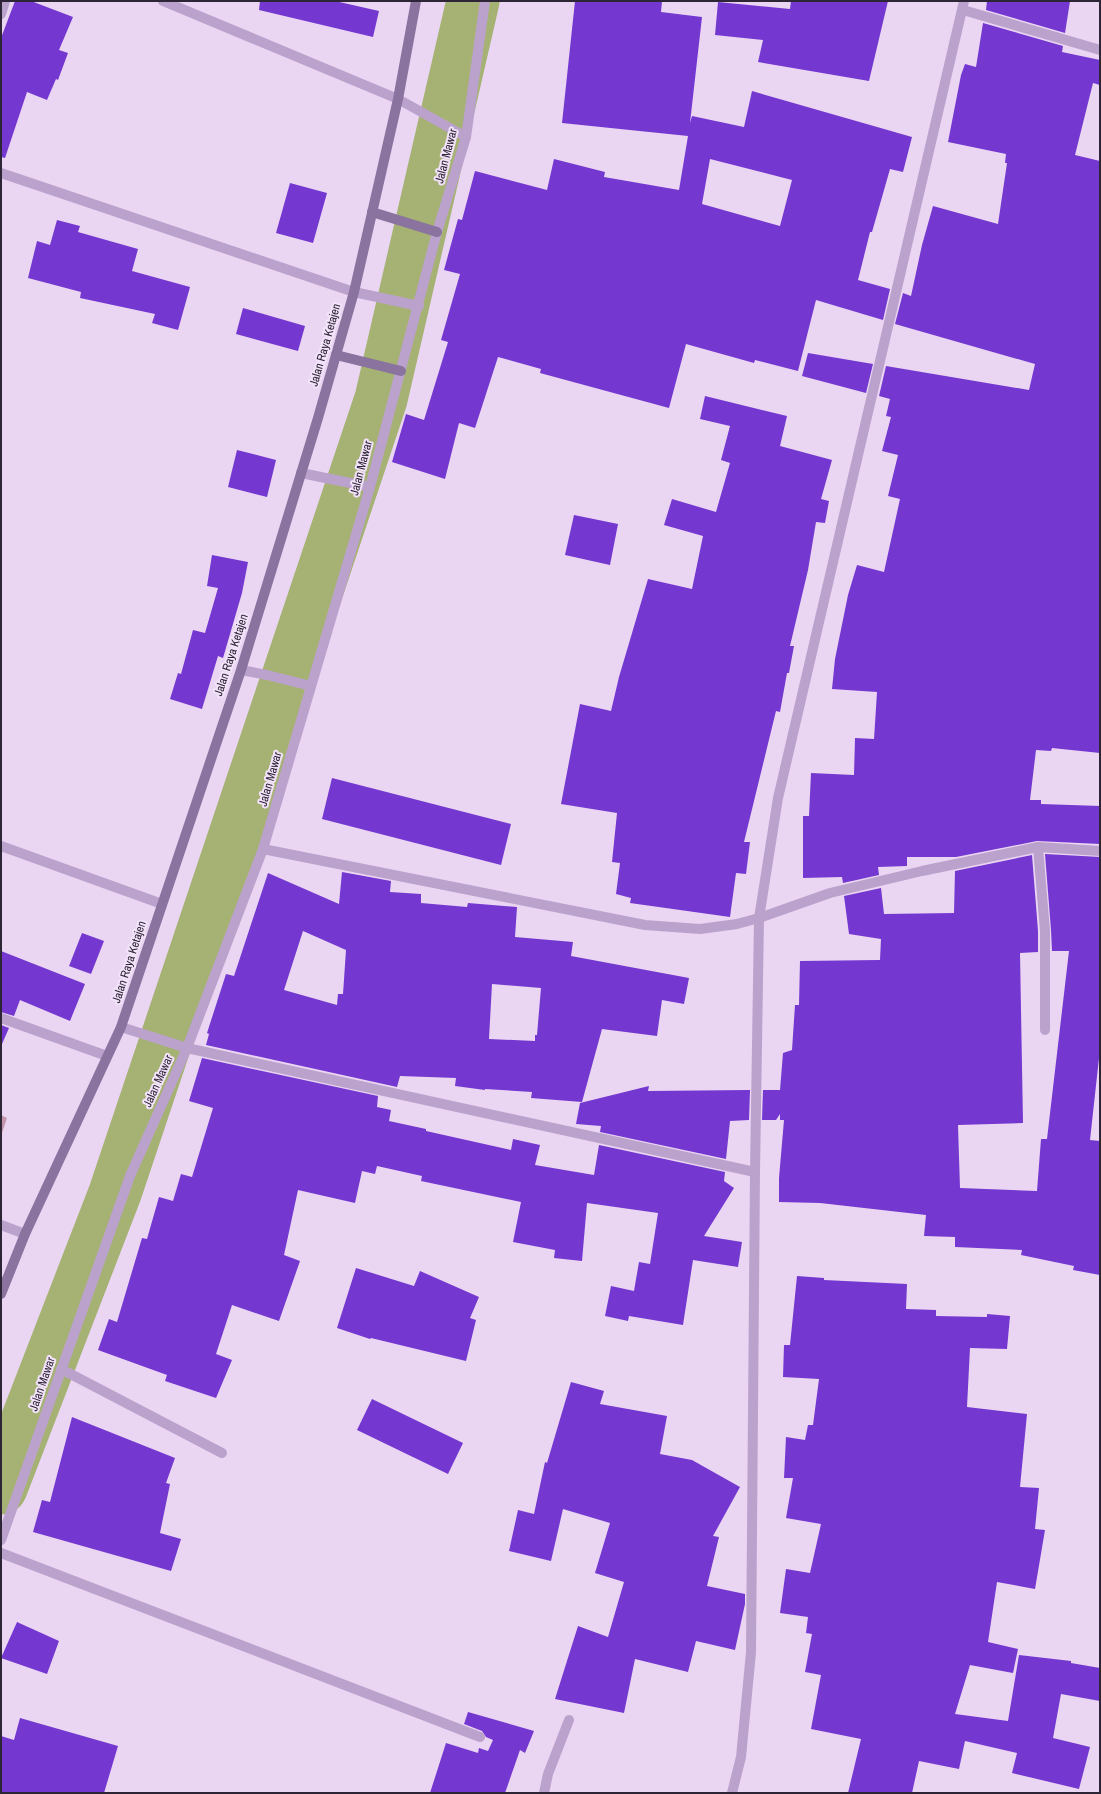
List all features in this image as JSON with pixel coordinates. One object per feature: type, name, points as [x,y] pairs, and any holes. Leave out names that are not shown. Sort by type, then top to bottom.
[{"type":"street","points":[[1,14],[6,1]]},
{"type":"street","points":[[163,1],[398,99],[466,137]]},
{"type":"street","name":"Jalan Raya Ketajen","points":[[1,1294],[25,1234],[121,1027],[241,670],[354,292],[398,99],[416,1]]},
{"type":"street","name":"Jalan Mawar","points":[[1,1540],[130,1176],[187,1048],[263,848],[370,487],[398,370],[419,306],[438,232],[466,137],[485,1]]},
{"type":"street","points":[[732,1793],[741,1757],[751,1652],[755,1172],[759,918],[778,798],[964,5],[1100,50]]},
{"type":"street","points":[[1,173],[354,292],[419,306]]},
{"type":"street","points":[[372,212],[438,232]]},
{"type":"street","points":[[336,355],[398,370]]},
{"type":"street","points":[[301,473],[327,477],[370,487]]},
{"type":"street","points":[[241,670],[267,674],[311,686]]},
{"type":"street","points":[[1,846],[162,904]]},
{"type":"street","points":[[1038,847],[1045,931],[1045,1030]]},
{"type":"street","points":[[263,848],[645,925],[700,929],[737,924],[759,918],[830,893],[922,871],[1038,847],[1100,851]]},
{"type":"street","points":[[1,1018],[107,1056]]},
{"type":"street","points":[[121,1027],[187,1048],[755,1172]]},
{"type":"street","points":[[1,1225],[25,1234]]},
{"type":"street","points":[[61,1369],[222,1453]]},
{"type":"street","points":[[1,1553],[480,1737]]},
{"type":"street","points":[[544,1793],[548,1774],[569,1720]]},
{"type":"shaded area","points":[[1,1115],[7,1118],[1,1136]]},
{"type":"building","points":[[15,1],[31,1],[73,17],[59,50],[68,53],[58,80],[56,79],[47,100],[27,92],[5,158],[1,157],[1,38]]},
{"type":"building","points":[[260,1],[335,1],[379,11],[373,37],[259,10]]},
{"type":"building","points":[[575,1],[662,1],[661,12],[702,17],[690,123],[692,116],[744,127],[752,91],[912,137],[903,172],[890,169],[872,232],[870,232],[858,280],[890,289],[883,320],[816,300],[798,371],[755,360],[754,363],[686,344],[669,408],[540,373],[541,369],[498,357],[475,428],[459,423],[445,479],[392,462],[406,414],[424,420],[448,342],[441,340],[460,274],[444,270],[458,219],[462,220],[475,171],[547,190],[554,159],[605,172],[604,177],[679,190],[688,136],[562,123]],"holes":[[[710,159],[792,180],[780,226],[702,204]]]},
{"type":"building","points":[[791,1],[888,1],[869,81],[758,62],[763,40],[715,35],[718,2],[790,9]]},
{"type":"building","points":[[987,1],[1070,1],[1065,33],[986,10]]},
{"type":"building","points":[[983,23],[1063,46],[1062,52],[1100,60],[1100,85],[1093,83],[1075,155],[1100,161],[1100,753],[1052,748],[1051,751],[1036,750],[1030,800],[1041,800],[1041,804],[1100,806],[1100,844],[1037,841],[956,857],[907,857],[907,866],[878,867],[879,875],[843,883],[842,877],[803,878],[803,816],[809,816],[811,773],[854,775],[855,738],[874,739],[877,692],[832,689],[835,659],[848,595],[857,565],[884,572],[900,499],[888,496],[898,455],[882,451],[891,417],[886,416],[890,399],[879,396],[886,366],[1029,390],[1035,364],[895,324],[903,293],[911,296],[922,245],[933,206],[998,224],[1007,163],[1005,163],[1006,154],[948,142],[961,75],[965,64],[976,67]]},
{"type":"building","points":[[290,183],[327,193],[313,243],[276,233]]},
{"type":"building","points":[[57,220],[80,226],[78,232],[138,249],[132,271],[190,287],[178,330],[152,323],[155,314],[80,298],[81,292],[28,278],[37,241],[50,245]]},
{"type":"building","points":[[243,308],[305,326],[298,351],[236,334]]},
{"type":"building","points":[[808,353],[873,364],[866,393],[802,376]]},
{"type":"building","points":[[705,396],[787,416],[780,446],[832,460],[821,499],[829,501],[825,523],[816,522],[808,570],[790,646],[794,646],[789,673],[787,673],[780,712],[776,711],[744,842],[750,842],[746,874],[736,873],[730,917],[630,903],[631,898],[616,894],[620,863],[612,862],[617,813],[561,804],[580,704],[611,711],[619,677],[648,579],[692,589],[703,536],[664,525],[672,499],[716,512],[730,463],[721,460],[730,426],[700,419]]},
{"type":"building","points":[[237,450],[276,460],[267,497],[228,487]]},
{"type":"building","points":[[574,515],[618,524],[610,565],[565,555]]},
{"type":"building","points":[[212,555],[248,562],[242,593],[223,658],[218,656],[202,709],[170,699],[178,673],[181,674],[193,630],[205,633],[218,588],[207,586]]},
{"type":"building","points":[[332,778],[511,824],[501,865],[322,819]]},
{"type":"building","points":[[1045,854],[1100,857],[1100,1049],[1090,1140],[1100,1141],[1100,1275],[1073,1270],[1074,1266],[1021,1255],[1022,1250],[955,1247],[955,1237],[924,1236],[926,1215],[820,1203],[779,1202],[779,1178],[784,1120],[780,1120],[780,1114],[776,1120],[762,1120],[763,1090],[780,1090],[783,1053],[792,1050],[795,1005],[799,1005],[800,961],[880,960],[881,939],[849,934],[844,896],[881,888],[884,914],[954,913],[955,871],[1032,855],[1038,931],[1038,952],[1020,953],[1023,1123],[958,1125],[960,1188],[1037,1191],[1041,1139],[1047,1139],[1069,951],[1052,951]]},
{"type":"building","points":[[342,872],[391,881],[390,892],[421,894],[421,903],[467,907],[468,903],[517,907],[515,937],[573,942],[571,956],[689,978],[684,1004],[662,1000],[657,1036],[602,1029],[582,1102],[531,1098],[532,1092],[485,1090],[455,1086],[456,1078],[400,1076],[397,1087],[206,1045],[209,1034],[207,1033],[226,974],[234,976],[268,873],[339,904]],"holes":[[[303,931],[346,950],[343,994],[338,994],[337,1005],[284,990]],[[492,984],[541,988],[537,1035],[535,1035],[535,1041],[489,1039]]]},
{"type":"building","points":[[82,933],[104,941],[91,974],[69,966]]},
{"type":"building","points":[[1,951],[85,984],[70,1021],[20,1000],[14,1016],[1,1012]]},
{"type":"building","points":[[1,1025],[9,1028],[2,1044],[1,1044]]},
{"type":"building","points":[[202,1058],[378,1096],[377,1107],[391,1110],[389,1121],[426,1129],[426,1131],[511,1150],[513,1139],[540,1145],[535,1165],[594,1175],[599,1145],[725,1172],[724,1181],[734,1188],[704,1236],[742,1242],[738,1267],[693,1260],[683,1325],[629,1316],[628,1321],[605,1316],[611,1286],[634,1291],[639,1262],[650,1264],[658,1213],[587,1203],[582,1261],[554,1258],[555,1250],[513,1242],[521,1202],[421,1181],[422,1176],[377,1166],[375,1174],[362,1171],[355,1203],[298,1190],[284,1255],[300,1261],[279,1321],[232,1305],[216,1354],[232,1360],[216,1398],[165,1381],[167,1375],[98,1350],[109,1319],[117,1322],[142,1238],[147,1239],[159,1197],[173,1201],[181,1174],[192,1177],[213,1108],[189,1101]]},
{"type":"building","points":[[649,1086],[648,1091],[750,1090],[749,1120],[730,1121],[726,1159],[600,1132],[601,1126],[576,1124],[580,1103]]},
{"type":"building","points":[[356,1268],[414,1286],[420,1271],[479,1297],[470,1318],[476,1320],[466,1361],[370,1339],[337,1328]]},
{"type":"building","points":[[797,1276],[824,1278],[824,1280],[907,1284],[906,1309],[936,1310],[936,1316],[987,1317],[987,1314],[1010,1316],[1007,1349],[970,1348],[967,1407],[1027,1414],[1020,1487],[1039,1488],[1035,1529],[1045,1530],[1035,1589],[997,1582],[988,1642],[1018,1649],[1013,1673],[970,1665],[955,1714],[1008,1721],[1019,1655],[1071,1661],[1071,1663],[1100,1668],[1100,1701],[1061,1694],[1053,1738],[1090,1747],[1079,1789],[1012,1773],[1017,1753],[965,1741],[959,1769],[919,1761],[912,1793],[848,1793],[861,1739],[811,1729],[821,1675],[805,1672],[812,1634],[806,1633],[808,1617],[780,1613],[786,1569],[810,1573],[821,1524],[786,1518],[793,1478],[784,1478],[786,1437],[805,1440],[808,1425],[813,1425],[819,1379],[783,1377],[784,1345],[790,1345]]},
{"type":"building","points":[[571,1382],[604,1391],[600,1404],[667,1416],[660,1454],[692,1460],[740,1487],[713,1536],[719,1537],[707,1586],[745,1594],[745,1604],[735,1650],[696,1641],[688,1672],[635,1659],[624,1713],[555,1699],[578,1626],[608,1637],[624,1582],[595,1573],[610,1523],[563,1509],[551,1561],[509,1551],[518,1510],[534,1514],[545,1462],[547,1463]]},
{"type":"building","points":[[372,1399],[463,1443],[448,1474],[357,1430]]},
{"type":"building","points":[[72,1417],[175,1458],[166,1483],[170,1484],[160,1533],[181,1539],[171,1571],[33,1532],[42,1500],[50,1502]]},
{"type":"building","points":[[17,1622],[59,1641],[47,1674],[1,1658]]},
{"type":"building","points":[[468,1712],[534,1731],[525,1753],[520,1750],[505,1793],[430,1793],[446,1743],[478,1753],[479,1748],[488,1751],[493,1740],[486,1737],[482,1731],[464,1724]]},
{"type":"building","points":[[20,1718],[118,1746],[104,1793],[1,1793],[1,1736],[14,1740]]},
{"type":"waterway","points":[[1,1488],[115,1193],[381,399],[473,1]]}]
